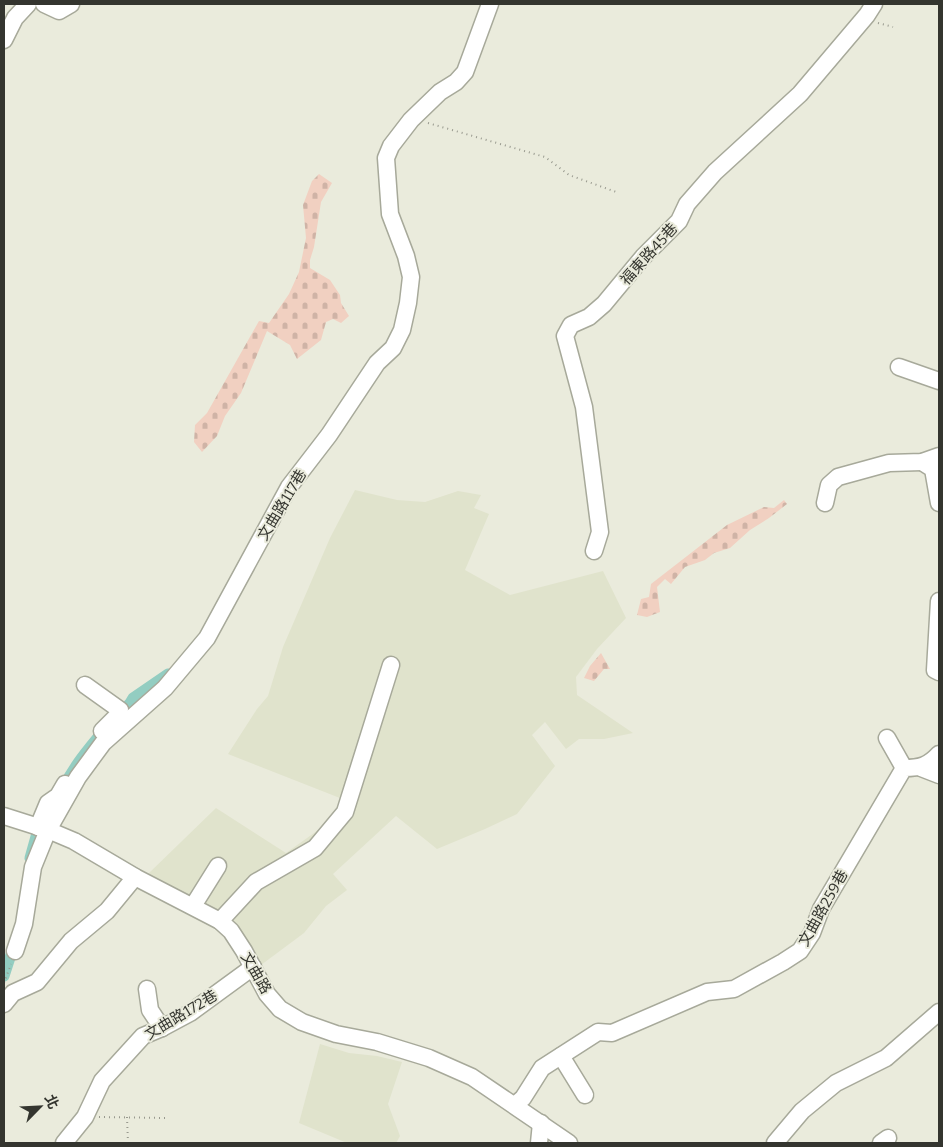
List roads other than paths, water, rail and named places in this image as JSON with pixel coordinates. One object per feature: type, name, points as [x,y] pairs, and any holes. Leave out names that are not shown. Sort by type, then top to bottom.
[{"type":"street","points":[[4,40],[15,18],[28,4]]},
{"type":"street","points":[[44,4],[59,11],[71,4]]},
{"type":"street","name":"文曲路117巷","points":[[43,828],[103,744],[165,688],[207,638],[289,487],[329,435],[377,362],[393,348],[402,330],[411,277],[406,256],[390,214],[386,158],[391,146],[411,120],[440,92],[456,82],[465,72],[490,4]]},
{"type":"street","name":"福東路45巷","points":[[594,551],[600,532],[584,407],[566,336],[571,325],[589,317],[604,304],[643,257],[679,221],[687,204],[715,172],[800,94],[867,15],[874,4]]},
{"type":"street","points":[[899,368],[937,377]]},
{"type":"street","points":[[825,503],[829,485],[838,477],[890,463],[922,462],[939,456]]},
{"type":"street","points":[[922,462],[933,469],[939,503]]},
{"type":"street","points":[[939,601],[935,670],[939,672]]},
{"type":"street","points":[[220,921],[256,882],[314,848],[345,812],[391,665]]},
{"type":"street","points":[[15,951],[24,924],[33,867],[48,803],[58,796],[94,738],[119,714],[120,710],[85,684]]},
{"type":"street","points":[[887,738],[912,768],[939,775]]},
{"type":"street","name":"文曲路259巷","points":[[515,1105],[523,1098],[542,1068],[598,1032],[612,1033],[707,992],[734,989],[800,951],[812,933],[821,909],[912,768],[932,762],[939,754]]},
{"type":"street","name":"文曲路","points":[[4,816],[43,828],[74,841],[135,877],[220,921],[231,931],[267,994],[280,1009],[302,1022],[336,1034],[377,1042],[429,1058],[472,1077],[569,1143]]},
{"type":"street","points":[[193,906],[218,866]]},
{"type":"street","points":[[4,1004],[13,993],[37,982],[71,941],[107,911],[135,877]]},
{"type":"street","name":"文曲路172巷","points":[[64,1143],[85,1117],[102,1082],[143,1036],[162,1028],[205,1003],[253,967]]},
{"type":"street","points":[[147,989],[150,1010],[162,1028]]},
{"type":"street","points":[[776,1143],[802,1111],[836,1082],[886,1058],[939,1012]]},
{"type":"street","points":[[560,1056],[585,1095]]},
{"type":"street","points":[[539,1143],[541,1123]]},
{"type":"waterway","points":[[117,717],[133,698],[168,674]]},
{"type":"waterway","points":[[62,790],[76,766],[104,730]]},
{"type":"waterway","points":[[30,858],[39,826]]},
{"type":"waterway","points":[[4,976],[15,942]]}]
